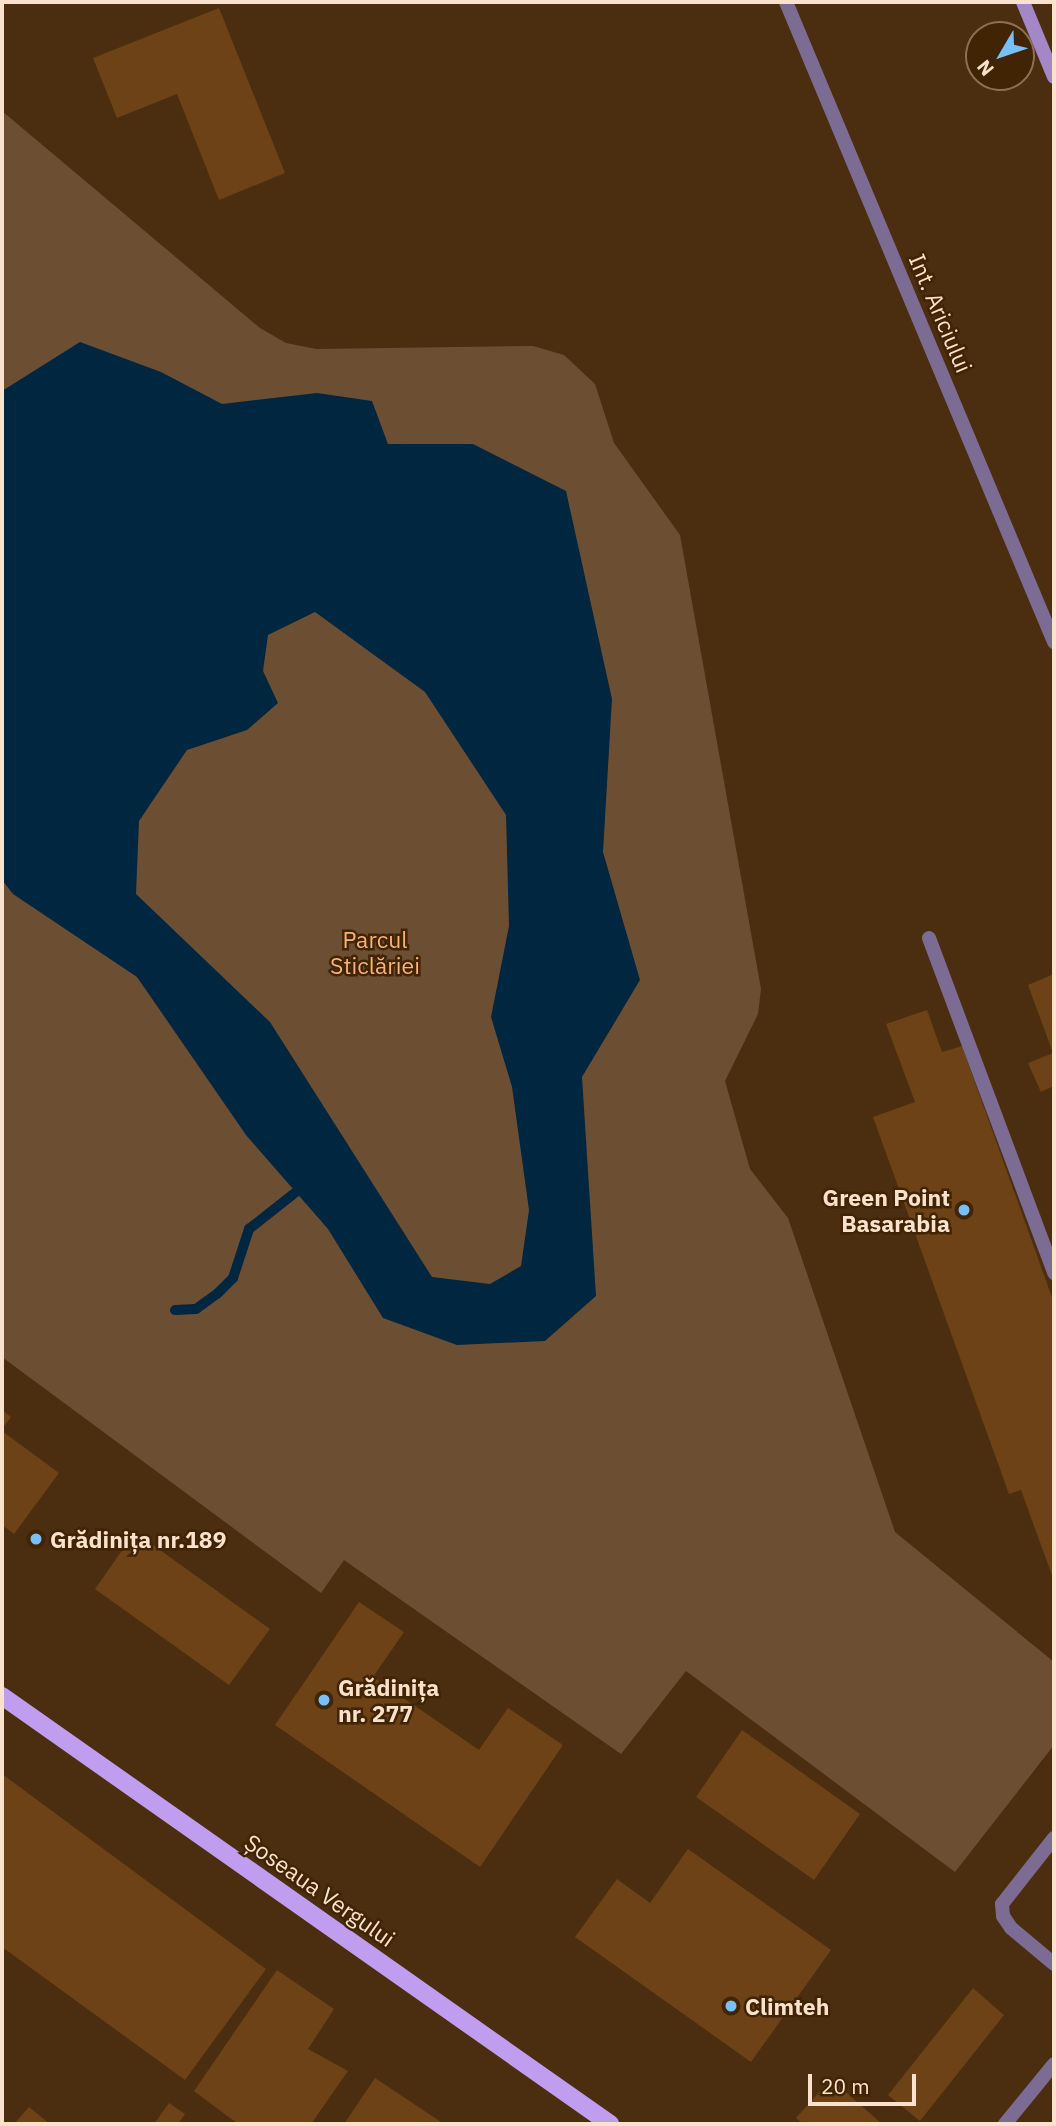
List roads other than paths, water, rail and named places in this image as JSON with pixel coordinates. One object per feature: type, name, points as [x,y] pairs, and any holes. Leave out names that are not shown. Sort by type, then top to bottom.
[{"type":"main road","points":[[1023,2],[1054,77]]},
{"type":"main road","name":"Șoseaua Vergului","points":[[2,1696],[610,2124]]},
{"type":"lane","name":"Int. Ariciului","points":[[786,2],[1054,642]]},
{"type":"lane","points":[[929,938],[1054,1273]]},
{"type":"lane","points":[[1054,1838],[1002,1904],[1003,1916],[1011,1928],[1054,1964]]},
{"type":"lane","points":[[1005,2124],[1054,2064]]},
{"type":"water","points":[[80,342],[161,372],[222,404],[317,393],[372,401],[388,444],[473,444],[566,491],[612,699],[603,852],[640,980],[582,1077],[596,1296],[545,1341],[457,1345],[383,1318],[328,1229],[246,1135],[137,977],[13,894],[2,880],[2,391]],"holes":[[[315,612],[425,692],[506,815],[509,926],[491,1017],[512,1087],[529,1210],[521,1266],[490,1284],[432,1277],[270,1022],[136,894],[139,821],[187,750],[247,730],[278,703],[263,671],[268,635]]]},
{"type":"waterway","points":[[175,1310],[196,1309],[217,1294],[233,1278],[249,1229],[296,1192]]},
{"type":"place","name":"Green Point Basarabia","points":[[964,1210]]},
{"type":"place","name":"Grădinița nr.189","points":[[36,1539]]},
{"type":"place","name":"Grădinița nr. 277","points":[[324,1700]]},
{"type":"place","name":"Climteh","points":[[731,2006]]},
{"type":"park label","name":"Parcul Sticlăriei","points":[[375,952]]}]
